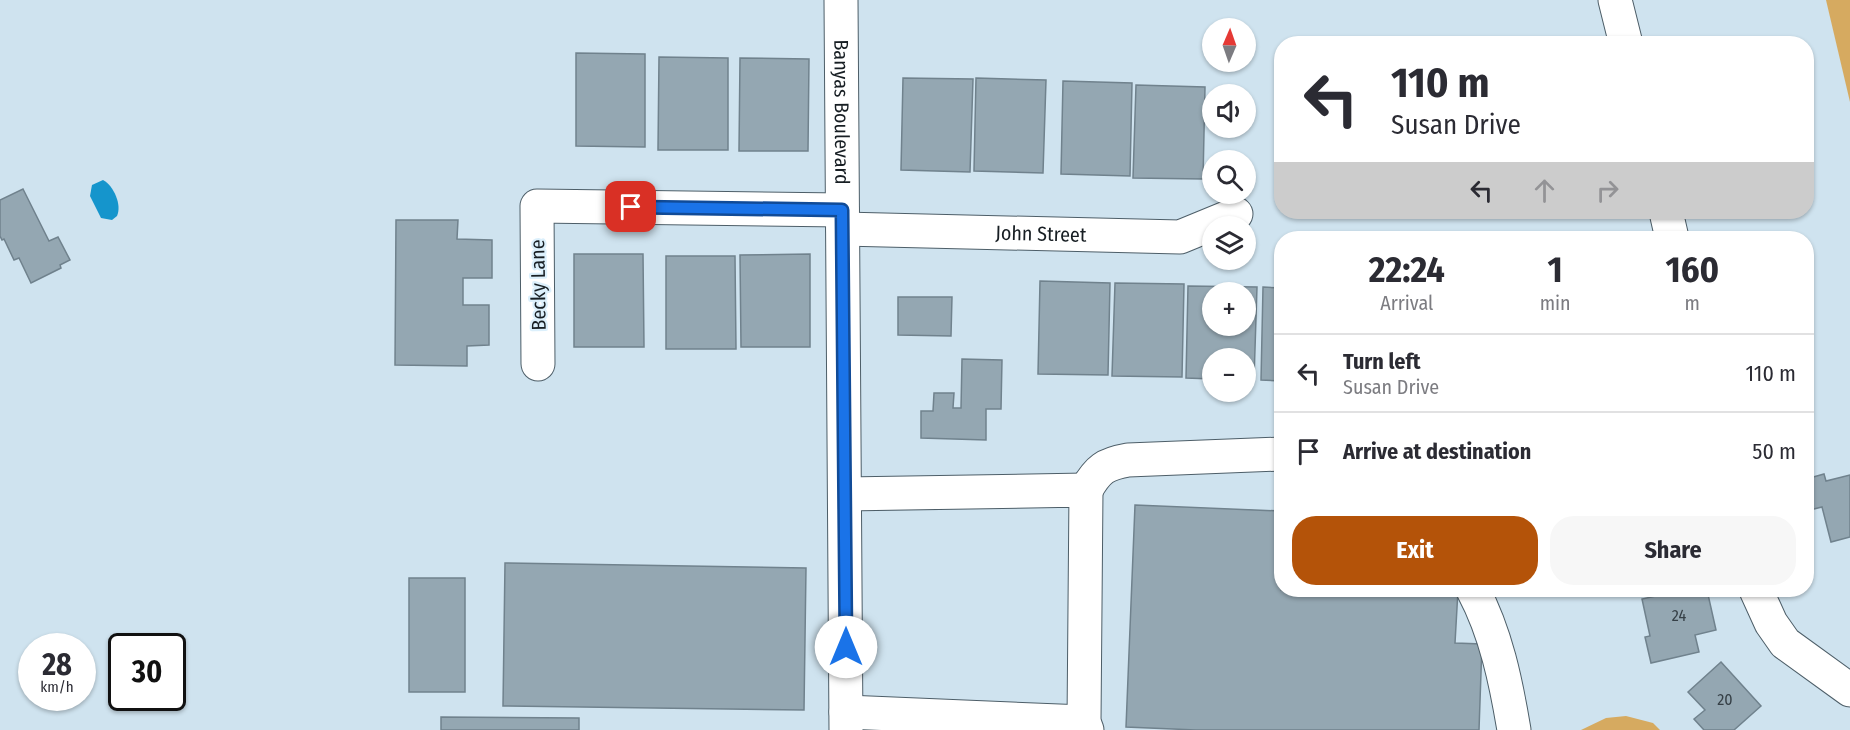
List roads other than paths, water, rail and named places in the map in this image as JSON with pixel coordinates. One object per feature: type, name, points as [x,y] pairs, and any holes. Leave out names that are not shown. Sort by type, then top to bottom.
[{"type":"street","name":"Banyas Boulevard","points":[[841,0],[846,721]]},
{"type":"street","points":[[1616,0],[1624,36]]},
{"type":"street","name":"John Street","points":[[537,206],[1180,237],[1236,214]]},
{"type":"street","name":"Becky Lane","points":[[537,206],[538,364]]},
{"type":"street","points":[[846,721],[1085,726],[1086,490],[1095,474],[1109,464],[1128,460],[1274,454]]},
{"type":"street","points":[[845,494],[1086,490]]},
{"type":"street","points":[[1477,597],[1505,676],[1514,730]]},
{"type":"street","points":[[1759,597],[1771,623],[1785,643],[1850,690]]},
{"type":"water","points":[[103,180],[114,191],[118,201],[117,216],[112,220],[101,218],[90,196],[92,185]]}]
